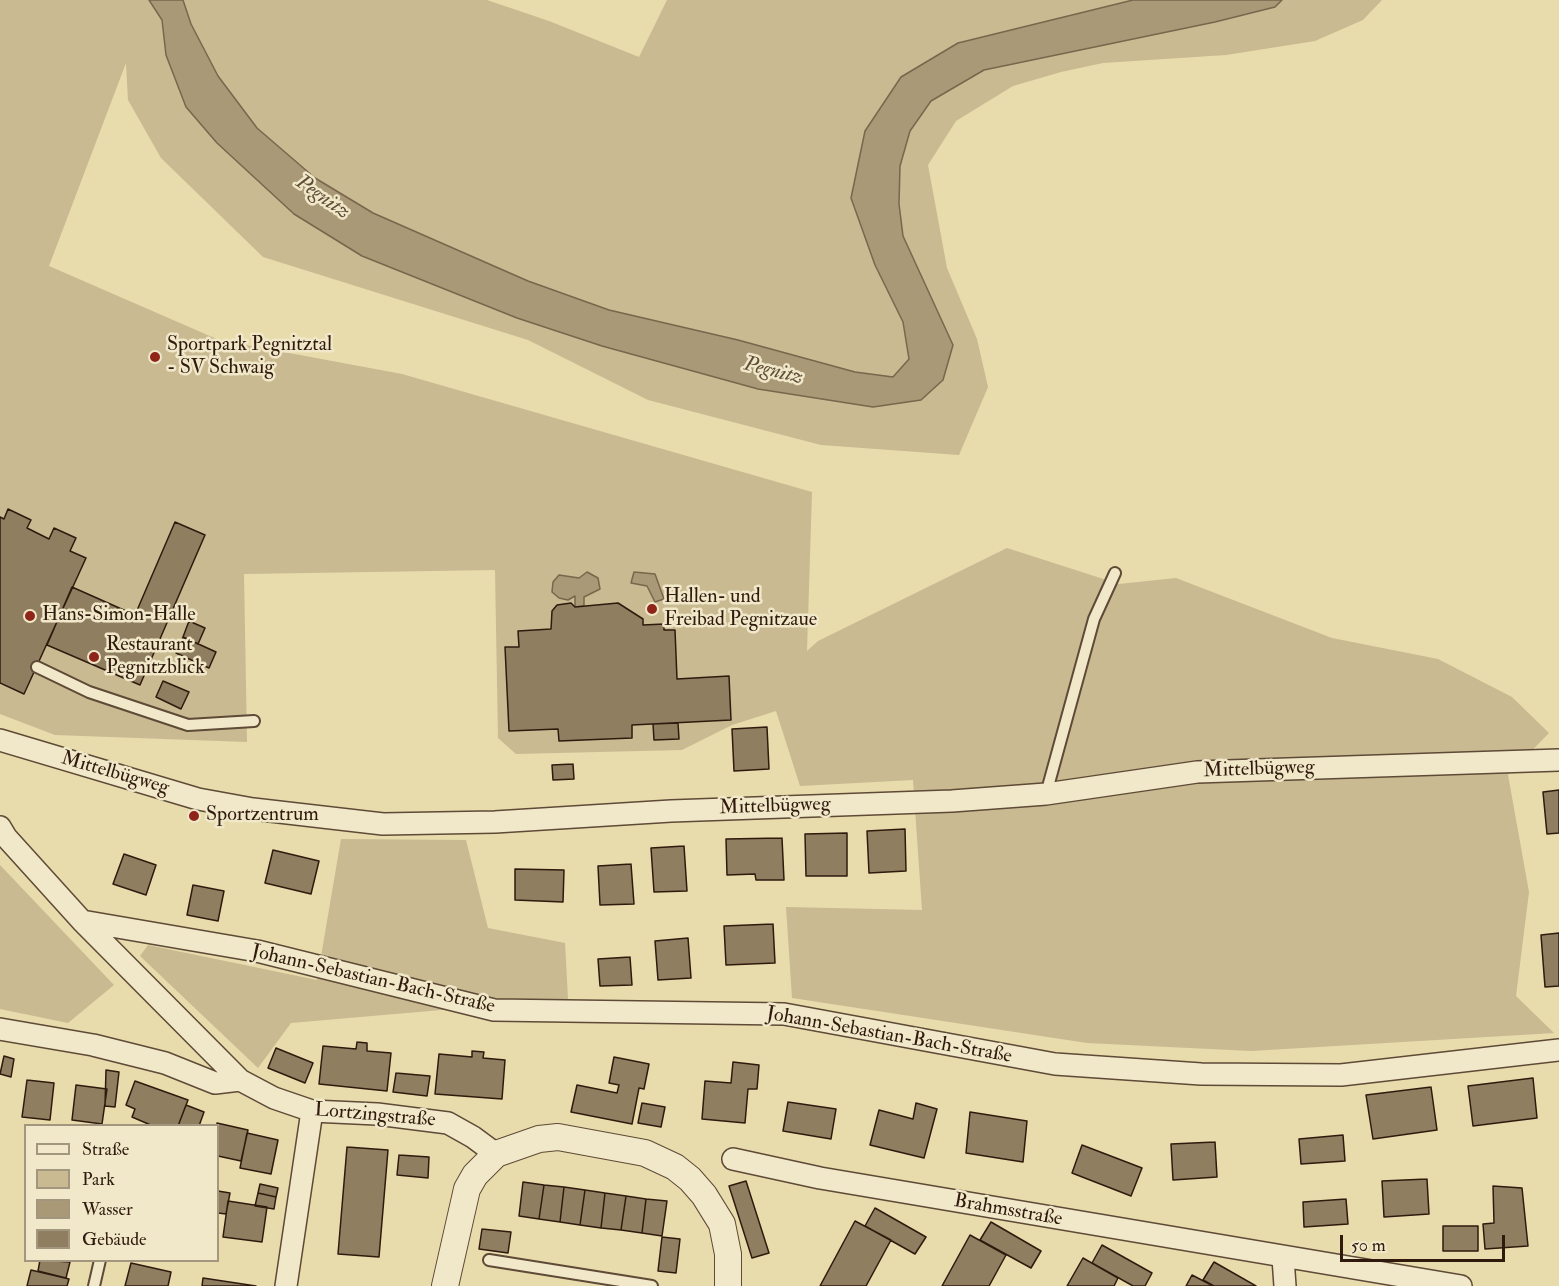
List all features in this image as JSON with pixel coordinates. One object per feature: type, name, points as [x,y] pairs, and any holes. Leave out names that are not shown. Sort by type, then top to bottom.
[{"type":"street","name":"Mittelbügweg","points":[[0,740],[198,799],[253,809],[383,824],[495,822],[1046,794],[1197,772],[1559,760]]},
{"type":"street","name":"Lortzingstraße","points":[[0,827],[6,837],[82,921],[240,1080],[274,1098],[312,1111],[377,1114],[448,1123],[473,1137],[496,1155]]},
{"type":"street","name":"Johann-Sebastian-Bach-Straße","points":[[82,921],[257,951],[494,1010],[784,1014],[1055,1064],[1201,1074],[1341,1075],[1559,1050]]},
{"type":"street","points":[[0,1029],[104,1048],[165,1063],[215,1083],[240,1080]]},
{"type":"street","points":[[286,1286],[312,1111]]},
{"type":"street","points":[[445,1286],[467,1188],[485,1164],[496,1155],[528,1142],[558,1137],[645,1153],[675,1167],[704,1195],[722,1224],[728,1254],[728,1286]]},
{"type":"street","name":"Brahmsstraße","points":[[733,1159],[820,1179],[1461,1286]]},
{"type":"street","points":[[1283,1257],[1285,1286]]},
{"type":"lane","points":[[1046,794],[1094,619],[1115,573]]},
{"type":"lane","points":[[37,667],[89,692],[188,725],[254,721]]},
{"type":"lane","points":[[489,1260],[652,1286]]},
{"type":"lane","points":[[94,1286],[100,1262]]},
{"type":"green space","points":[[0,0],[149,0],[162,20],[166,55],[362,256],[517,318],[602,346],[873,407],[953,345],[903,236],[899,204],[900,166],[910,131],[931,101],[984,70],[1215,22],[1275,7],[1282,0],[1382,0],[1363,20],[1315,41],[1226,55],[1103,63],[1061,72],[1013,86],[956,121],[928,165],[947,268],[977,339],[988,387],[959,455],[821,445],[648,400],[528,340],[263,257],[161,158],[128,100],[126,63],[49,266],[219,340],[402,374],[812,492],[807,651],[818,641],[1007,548],[1119,584],[1176,578],[1332,638],[1438,659],[1512,697],[1549,733],[1508,775],[1529,892],[1516,996],[1554,1033],[1251,1051],[1087,1043],[792,998],[786,907],[922,910],[913,780],[800,786],[776,711],[732,725],[682,750],[516,754],[498,738],[495,570],[244,574],[247,742],[55,735],[0,714]]},
{"type":"green space","points":[[183,0],[487,0],[549,21],[639,57],[667,0],[1133,0],[958,43],[901,77],[865,131],[851,198],[875,265],[903,322],[909,359],[893,377],[855,372],[738,340],[609,310],[528,281],[373,213],[315,178],[257,128],[218,76],[191,24]]},
{"type":"green space","points":[[341,839],[466,840],[488,928],[565,943],[568,999],[291,1023],[258,1068],[140,956],[148,945],[317,980]]},
{"type":"green space","points":[[0,865],[114,985],[68,1023],[0,1009]]},
{"type":"water","name":"Pegnitz","points":[[149,0],[183,0],[191,24],[218,76],[257,128],[315,178],[373,213],[528,281],[609,310],[738,340],[855,372],[893,377],[909,359],[903,322],[875,265],[851,198],[865,131],[901,77],[958,43],[1133,0],[1282,0],[1275,7],[1215,22],[984,70],[931,101],[910,131],[900,166],[899,204],[903,236],[953,345],[943,380],[921,400],[873,407],[758,389],[602,346],[517,318],[362,256],[294,214],[217,143],[186,107],[166,55],[162,20]]},
{"type":"water","points":[[587,572],[598,578],[600,589],[584,597],[584,606],[575,607],[575,596],[568,600],[559,598],[552,592],[553,582],[559,575],[579,578]]},
{"type":"water","points":[[634,572],[655,574],[664,599],[655,602],[647,586],[631,583]]},
{"type":"building","name":"Hans-Simon-Halle","points":[[8,509],[31,520],[27,528],[49,539],[54,528],[76,538],[70,551],[86,558],[24,694],[0,683],[0,517],[4,519]]},
{"type":"building","points":[[175,522],[205,535],[140,685],[47,645],[72,587],[135,615]]},
{"type":"building","points":[[571,603],[575,607],[618,603],[643,619],[643,625],[664,624],[664,630],[675,630],[677,679],[729,676],[731,720],[632,725],[632,738],[559,741],[558,729],[509,731],[505,647],[519,647],[518,631],[551,629],[552,611],[557,605]]},
{"type":"building","points":[[189,621],[205,628],[198,644],[183,637]]},
{"type":"building","points":[[183,637],[216,652],[209,668],[176,653]]},
{"type":"building","points":[[163,681],[189,692],[181,709],[156,697]]},
{"type":"building","points":[[678,723],[679,739],[654,740],[653,724]]},
{"type":"building","points":[[767,727],[769,769],[734,771],[732,729]]},
{"type":"building","points":[[573,764],[574,779],[553,780],[552,765]]},
{"type":"building","points":[[1559,790],[1559,833],[1547,834],[1543,792]]},
{"type":"building","points":[[905,829],[906,871],[869,873],[867,831]]},
{"type":"building","points":[[847,833],[847,876],[806,876],[805,834]]},
{"type":"building","points":[[782,838],[784,880],[756,880],[755,874],[727,875],[726,839]]},
{"type":"building","points":[[684,846],[687,891],[654,892],[651,848]]},
{"type":"building","points":[[273,850],[319,861],[311,894],[265,883]]},
{"type":"building","points":[[124,854],[156,865],[146,895],[113,884]]},
{"type":"building","points":[[631,864],[634,904],[600,905],[598,866]]},
{"type":"building","points":[[515,869],[564,870],[563,902],[515,900]]},
{"type":"building","points":[[193,885],[224,891],[218,921],[187,915]]},
{"type":"building","points":[[773,924],[775,963],[726,965],[724,926]]},
{"type":"building","points":[[1559,933],[1559,986],[1545,987],[1541,935]]},
{"type":"building","points":[[688,938],[691,978],[658,980],[655,941]]},
{"type":"building","points":[[630,957],[632,985],[600,986],[598,959]]},
{"type":"building","points":[[357,1042],[367,1043],[367,1051],[391,1053],[387,1091],[319,1084],[323,1046],[356,1049]]},
{"type":"building","points":[[276,1048],[313,1063],[305,1083],[268,1068]]},
{"type":"building","points":[[472,1051],[484,1052],[483,1058],[505,1060],[502,1099],[435,1094],[439,1054],[472,1057]]},
{"type":"building","points":[[4,1056],[14,1059],[11,1077],[0,1074]]},
{"type":"building","points":[[614,1057],[649,1064],[644,1089],[639,1088],[632,1124],[571,1112],[577,1085],[617,1093],[619,1085],[609,1083]]},
{"type":"building","points":[[733,1062],[759,1065],[757,1089],[748,1089],[745,1123],[702,1119],[705,1081],[731,1083]]},
{"type":"building","points":[[106,1070],[119,1072],[115,1107],[105,1106]]},
{"type":"building","points":[[396,1073],[430,1076],[427,1096],[393,1092]]},
{"type":"building","points":[[1533,1078],[1537,1118],[1473,1126],[1468,1086]]},
{"type":"building","points":[[27,1080],[54,1083],[50,1120],[22,1117]]},
{"type":"building","points":[[135,1081],[188,1100],[179,1124],[148,1124],[132,1117],[135,1109],[126,1105]]},
{"type":"building","points":[[76,1085],[107,1089],[102,1124],[72,1120]]},
{"type":"building","points":[[1431,1087],[1437,1130],[1373,1139],[1366,1095]]},
{"type":"building","points":[[788,1102],[836,1109],[831,1139],[783,1131]]},
{"type":"building","points":[[642,1103],[665,1107],[661,1127],[638,1123]]},
{"type":"building","points":[[916,1103],[937,1109],[924,1158],[870,1145],[879,1110],[913,1119]]},
{"type":"building","points":[[186,1105],[204,1112],[200,1124],[179,1124]]},
{"type":"building","points":[[970,1112],[1027,1121],[1023,1162],[966,1153]]},
{"type":"building","points":[[217,1123],[248,1130],[241,1161],[219,1156],[219,1124]]},
{"type":"building","points":[[247,1133],[278,1140],[271,1174],[240,1168]]},
{"type":"building","points":[[1343,1135],[1345,1161],[1301,1164],[1299,1139]]},
{"type":"building","points":[[1215,1142],[1217,1177],[1173,1180],[1171,1144]]},
{"type":"building","points":[[1082,1145],[1142,1168],[1131,1196],[1072,1173]]},
{"type":"building","points":[[347,1147],[388,1150],[379,1257],[338,1254]]},
{"type":"building","points":[[399,1155],[429,1157],[428,1178],[397,1175]]},
{"type":"building","points":[[1427,1179],[1429,1214],[1384,1217],[1382,1181]]},
{"type":"building","points":[[746,1181],[769,1253],[752,1258],[729,1186]]},
{"type":"building","points":[[523,1182],[544,1185],[539,1219],[519,1216]]},
{"type":"building","points":[[260,1184],[278,1188],[276,1197],[258,1193]]},
{"type":"building","points":[[544,1185],[564,1187],[560,1222],[539,1219]]},
{"type":"building","points":[[1493,1186],[1522,1188],[1528,1246],[1485,1249],[1483,1224],[1494,1223]]},
{"type":"building","points":[[564,1187],[585,1190],[580,1225],[560,1222]]},
{"type":"building","points":[[585,1190],[605,1193],[601,1228],[580,1225]]},
{"type":"building","points":[[219,1191],[230,1193],[226,1214],[219,1213]]},
{"type":"building","points":[[258,1193],[276,1197],[274,1209],[255,1206]]},
{"type":"building","points":[[605,1193],[626,1196],[621,1230],[601,1228]]},
{"type":"building","points":[[626,1196],[646,1199],[642,1233],[621,1230]]},
{"type":"building","points":[[646,1199],[667,1201],[662,1236],[642,1233]]},
{"type":"building","points":[[1346,1199],[1348,1224],[1304,1227],[1303,1202]]},
{"type":"building","points":[[228,1201],[267,1207],[262,1242],[223,1237]]},
{"type":"building","points":[[875,1208],[926,1237],[915,1254],[865,1226]]},
{"type":"building","points":[[855,1221],[891,1240],[866,1286],[820,1286]]},
{"type":"building","points":[[991,1222],[1041,1251],[1031,1268],[980,1240]]},
{"type":"building","points":[[1443,1226],[1478,1226],[1478,1251],[1443,1251]]},
{"type":"building","points":[[482,1229],[511,1232],[508,1253],[479,1249]]},
{"type":"building","points":[[970,1235],[1006,1255],[989,1286],[942,1286]]},
{"type":"building","points":[[662,1237],[680,1239],[676,1273],[658,1271]]},
{"type":"building","points":[[1102,1245],[1152,1273],[1145,1286],[1133,1286],[1092,1263]]},
{"type":"building","points":[[1083,1258],[1118,1278],[1114,1286],[1067,1286]]},
{"type":"building","points":[[40,1262],[70,1262],[66,1278],[38,1271]]},
{"type":"building","points":[[1214,1262],[1256,1286],[1214,1286],[1203,1280]]},
{"type":"building","points":[[131,1263],[171,1272],[168,1286],[125,1286]]},
{"type":"building","points":[[31,1270],[69,1279],[67,1286],[27,1286]]},
{"type":"building","points":[[1192,1275],[1213,1286],[1186,1286]]},
{"type":"building","points":[[203,1278],[256,1286],[202,1286]]},
{"type":"place","name":"Sportpark Pegnitztal - SV Schwaig","points":[[155,357]]},
{"type":"place","name":"Hallen- und Freibad Pegnitzaue","points":[[652,609]]},
{"type":"place","name":"Hans-Simon-Halle","points":[[30,616]]},
{"type":"place","name":"Restaurant Pegnitzblick","points":[[94,657]]},
{"type":"place","name":"Sportzentrum","points":[[194,816]]}]
